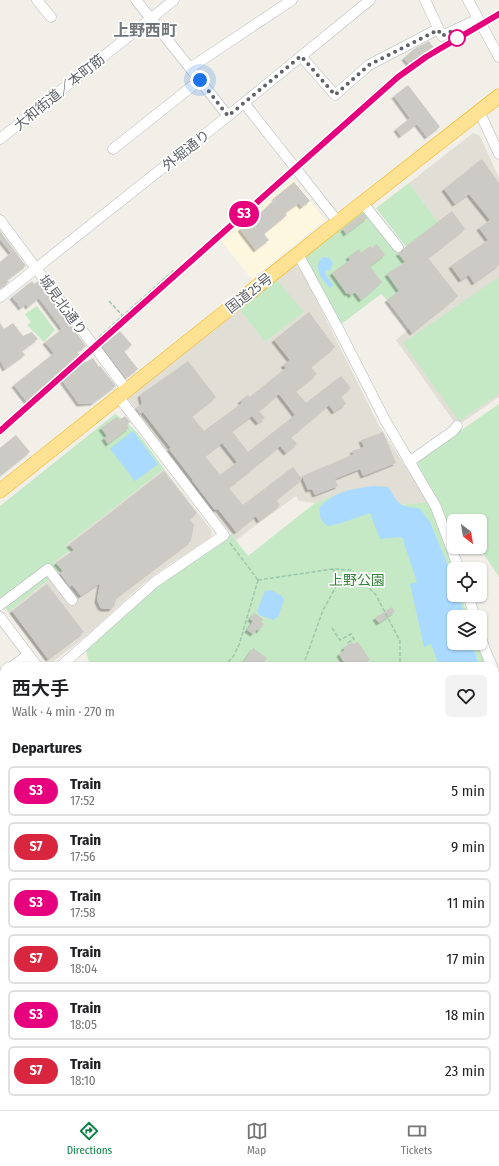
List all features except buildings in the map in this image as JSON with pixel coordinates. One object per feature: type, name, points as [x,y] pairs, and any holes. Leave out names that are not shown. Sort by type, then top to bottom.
[{"type":"highway","name":"国道25号","points":[[0,491],[362,202],[499,96]]},
{"type":"street","points":[[37,0],[50,17]]},
{"type":"street","points":[[136,0],[228,116]]},
{"type":"street","name":"大和街道／本町筋","points":[[0,139],[174,0]]},
{"type":"street","points":[[190,68],[292,0]]},
{"type":"street","name":"外堀通り","points":[[0,298],[228,116],[370,0]]},
{"type":"street","points":[[425,0],[442,36],[478,18]]},
{"type":"street","points":[[469,0],[499,57]]},
{"type":"street","points":[[301,56],[335,95],[369,65],[438,30]]},
{"type":"street","points":[[113,149],[200,80]]},
{"type":"street","points":[[244,103],[338,222]]},
{"type":"street","points":[[479,111],[499,154]]},
{"type":"street","points":[[362,202],[398,247]]},
{"type":"street","name":"城見北通り","points":[[0,220],[92,344],[122,393],[224,535]]},
{"type":"street","points":[[298,254],[385,420],[436,507],[456,562]]},
{"type":"street","points":[[409,462],[453,431],[457,426]]},
{"type":"street","points":[[69,662],[155,582],[224,535]]},
{"type":"street","points":[[0,605],[48,569],[72,600]]},
{"type":"street","points":[[0,617],[34,662]]},
{"type":"street","points":[[485,650],[490,662]]},
{"type":"street","points":[[18,662],[28,654]]},
{"type":"path","points":[[92,344],[174,270]]},
{"type":"path","points":[[109,302],[123,316]]},
{"type":"path","points":[[224,535],[258,580]]},
{"type":"path","points":[[258,580],[333,569],[351,570],[376,595],[400,641],[400,662]]},
{"type":"path","points":[[304,662],[323,610],[339,581],[333,569]]},
{"type":"path","points":[[228,662],[233,656],[238,645],[258,580]]},
{"type":"path","points":[[332,628],[340,640],[351,634],[354,639],[347,643],[348,644]]},
{"type":"shaded area","points":[[473,133],[480,136],[499,178],[499,397],[457,426],[396,340],[409,329],[387,300],[416,277],[398,253],[438,222],[409,183]]},
{"type":"shaded area","points":[[293,179],[325,220],[252,279],[221,241]]},
{"type":"shaded area","points":[[299,265],[378,424],[428,502],[399,505],[388,487],[359,488],[315,503],[299,501],[296,496],[236,540],[138,418],[141,416],[127,398],[239,309],[265,342],[303,312],[277,280],[295,266]]},
{"type":"shaded area","points":[[164,469],[212,531],[211,537],[160,571],[143,584],[86,636],[53,662],[47,662],[8,612],[60,571],[54,562],[71,551],[66,545]]},
{"type":"green space","points":[[409,183],[438,222],[406,247],[376,208]]},
{"type":"green space","points":[[363,210],[417,277],[387,300],[381,294],[340,325],[304,258]]},
{"type":"green space","points":[[499,277],[499,394],[459,421],[403,343]]},
{"type":"green space","points":[[277,280],[304,312],[265,342],[239,309]]},
{"type":"green space","points":[[37,306],[55,330],[44,342],[27,325],[31,322],[25,314]]},
{"type":"green space","points":[[499,404],[499,577],[484,554],[487,554],[487,514],[447,514],[447,525],[417,465],[421,458]]},
{"type":"green space","points":[[115,414],[130,425],[148,446],[164,469],[66,545],[71,550],[54,562],[61,570],[8,612],[0,601],[0,506]]},
{"type":"green space","name":"上野公園","points":[[380,486],[388,487],[399,505],[428,502],[432,509],[447,554],[452,562],[447,562],[447,602],[464,602],[466,610],[447,610],[447,650],[481,650],[486,662],[89,662],[86,651],[131,606],[231,534],[248,556],[315,503],[359,488]]},
{"type":"water","points":[[323,257],[329,258],[333,263],[330,270],[325,271],[333,285],[330,288],[321,277],[318,269],[318,265]]},
{"type":"water","points":[[133,431],[158,464],[135,481],[110,449]]},
{"type":"water","points":[[373,486],[388,487],[399,503],[406,507],[419,508],[430,522],[447,564],[447,602],[460,602],[463,610],[447,610],[447,650],[474,650],[478,662],[438,662],[431,644],[424,647],[410,584],[417,582],[402,537],[380,539],[370,513],[338,524],[328,526],[325,524],[320,516],[320,507],[332,497],[344,492]]},
{"type":"water","points":[[271,590],[282,596],[284,600],[278,617],[273,620],[259,615],[257,611],[265,591]]},
{"type":"railway","points":[[0,431],[398,77],[426,57],[499,14]]},
{"type":"train","name":"S3","points":[[0,431],[398,77],[426,57],[499,14]]},
{"type":"district","name":"上野西町","points":[[145,30]]},
{"type":"route","points":[[200,80],[228,116],[301,56],[335,95],[369,65],[380,58],[438,30],[442,36],[454,30],[457,38]]}]
